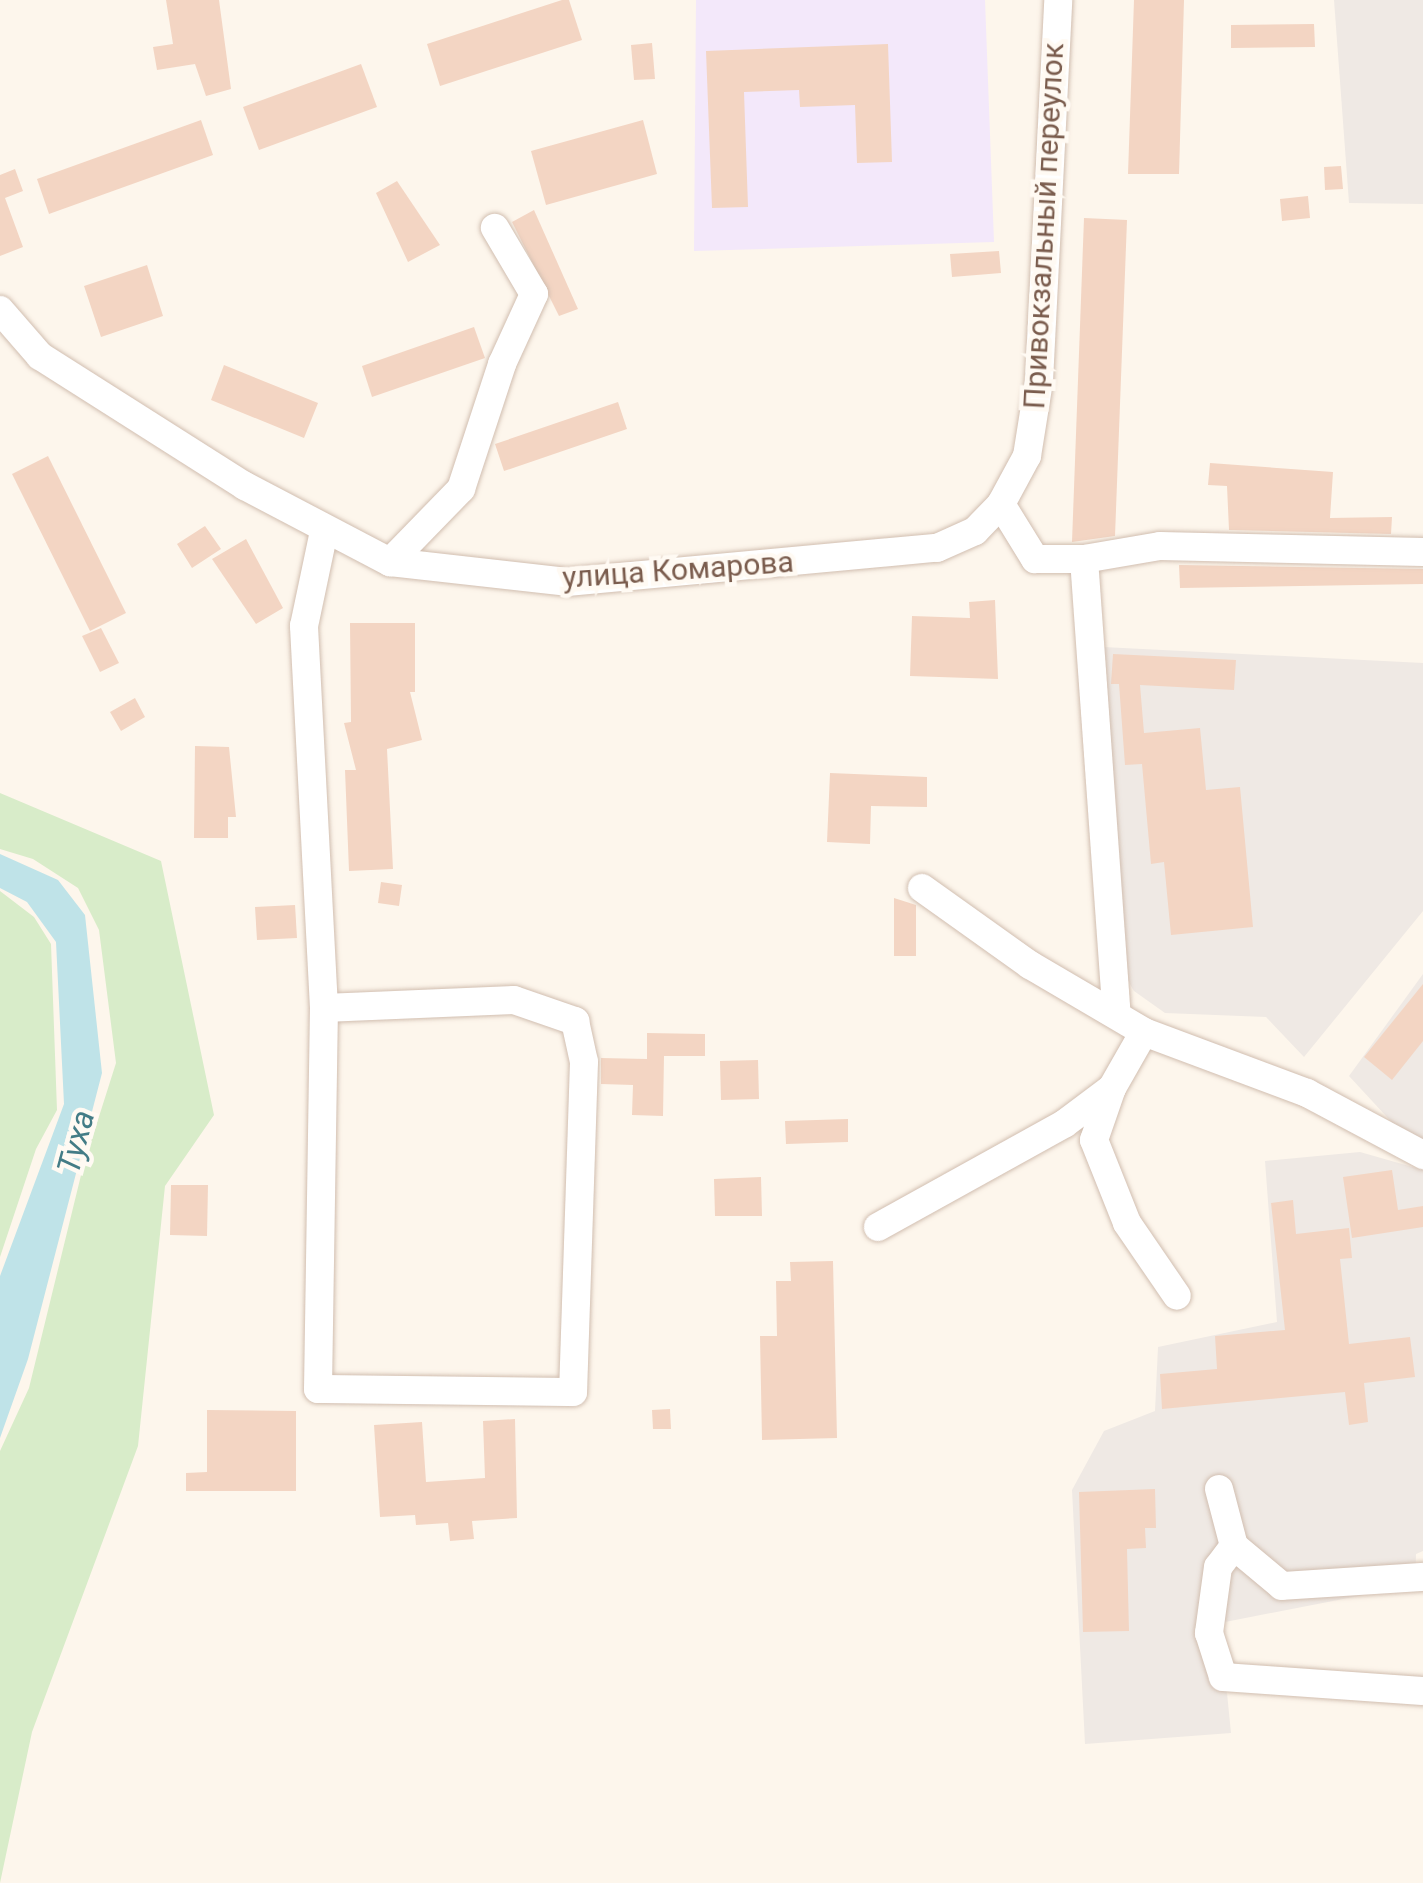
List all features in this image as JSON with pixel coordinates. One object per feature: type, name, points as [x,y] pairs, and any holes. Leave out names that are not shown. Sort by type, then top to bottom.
[{"type":"street","name":"Привокзальный переулок","points":[[1000,504],[1027,456],[1039,381],[1058,0]]},
{"type":"street","points":[[390,562],[461,490],[502,364],[534,294],[495,228]]},
{"type":"street","name":"улица Комарова","points":[[0,310],[40,356],[324,531],[390,562],[568,582],[937,548],[975,530],[1000,504]]},
{"type":"street","points":[[1000,504],[1035,560],[1084,559],[1160,546],[1423,552]]},
{"type":"street","points":[[324,531],[304,626],[324,1008],[318,1389],[573,1392],[584,1062],[575,1021],[514,1000],[324,1008]]},
{"type":"street","points":[[1084,559],[1117,1014]]},
{"type":"street","points":[[922,888],[1030,964],[1144,1032],[1306,1093],[1423,1155]]},
{"type":"street","points":[[1144,1032],[1112,1088],[1094,1140],[1127,1223],[1177,1296]]},
{"type":"street","points":[[878,1227],[1064,1124],[1112,1088]]},
{"type":"street","points":[[1220,1489],[1234,1546],[1282,1586],[1423,1577]]},
{"type":"street","points":[[1234,1546],[1218,1566],[1209,1633],[1223,1678],[1423,1691]]},
{"type":"shaded area","points":[[696,0],[985,0],[994,242],[694,251]]},
{"type":"shaded area","points":[[1334,0],[1423,0],[1423,204],[1349,203]]},
{"type":"shaded area","points":[[1103,647],[1423,663],[1423,911],[1304,1057],[1266,1017],[1165,1013],[1134,991],[1115,959]]},
{"type":"shaded area","points":[[1423,974],[1423,1139],[1410,1142],[1349,1076]]},
{"type":"shaded area","points":[[1360,1152],[1423,1170],[1423,1551],[1416,1554],[1415,1585],[1220,1623],[1231,1733],[1085,1744],[1072,1490],[1104,1431],[1155,1411],[1158,1347],[1277,1322],[1265,1161]]},
{"type":"green space","points":[[0,793],[161,861],[214,1115],[165,1186],[138,1446],[32,1732],[0,1883],[0,1451],[29,1388],[83,1167],[116,1063],[99,930],[78,888],[33,859],[0,849]]},
{"type":"green space","points":[[0,891],[34,917],[51,944],[57,1110],[36,1149],[0,1257]]},
{"type":"water","name":"Туха","points":[[0,854],[58,880],[85,915],[102,1073],[28,1359],[0,1438],[0,1276],[64,1104],[56,942],[27,902],[0,888]]},
{"type":"building","points":[[166,0],[219,0],[231,89],[206,96],[195,64],[157,70],[153,47],[173,44]]},
{"type":"building","points":[[569,0],[582,40],[440,86],[427,44]]},
{"type":"building","points":[[1134,0],[1184,0],[1179,174],[1128,174]]},
{"type":"building","points":[[1314,24],[1315,47],[1231,48],[1231,25]]},
{"type":"building","points":[[652,43],[655,79],[634,80],[631,45]]},
{"type":"building","points":[[888,44],[892,162],[857,163],[855,105],[800,107],[799,90],[744,92],[748,207],[712,208],[706,51]]},
{"type":"building","points":[[361,64],[377,107],[259,150],[243,107]]},
{"type":"building","points":[[201,120],[213,155],[49,214],[37,179]]},
{"type":"building","points":[[643,120],[657,174],[546,205],[531,151]]},
{"type":"building","points":[[1341,166],[1343,189],[1325,190],[1324,167]]},
{"type":"building","points":[[15,169],[23,191],[5,198],[23,247],[0,256],[0,175]]},
{"type":"building","points":[[397,181],[440,245],[408,262],[376,193]]},
{"type":"building","points":[[1308,196],[1310,218],[1282,221],[1280,199]]},
{"type":"building","points":[[534,210],[578,309],[559,316],[512,222]]},
{"type":"building","points":[[1084,218],[1127,220],[1115,536],[1072,542]]},
{"type":"building","points":[[999,251],[1001,273],[952,277],[950,254]]},
{"type":"building","points":[[147,265],[163,316],[101,337],[84,286]]},
{"type":"building","points":[[474,327],[485,358],[372,397],[362,366]]},
{"type":"building","points":[[224,365],[318,403],[304,438],[211,400]]},
{"type":"building","points":[[618,402],[627,429],[504,471],[495,444]]},
{"type":"building","points":[[48,456],[126,613],[90,631],[12,474]]},
{"type":"building","points":[[1210,463],[1333,472],[1330,518],[1392,517],[1391,534],[1229,530],[1227,486],[1208,485]]},
{"type":"building","points":[[205,526],[221,549],[192,568],[177,544]]},
{"type":"building","points":[[246,539],[283,608],[256,624],[212,559]]},
{"type":"building","points":[[1179,565],[1423,569],[1423,584],[1180,588]]},
{"type":"building","points":[[995,600],[998,679],[910,676],[912,616],[970,618],[969,602]]},
{"type":"building","points":[[350,623],[415,623],[415,692],[410,692],[422,740],[387,749],[393,869],[349,871],[345,770],[356,770],[344,723],[351,722]]},
{"type":"building","points":[[101,628],[119,663],[100,672],[82,636]]},
{"type":"building","points":[[1113,654],[1236,660],[1234,690],[1140,685],[1144,733],[1200,728],[1206,790],[1240,787],[1253,927],[1171,935],[1164,862],[1151,864],[1142,764],[1125,765],[1119,684],[1111,684]]},
{"type":"building","points":[[135,698],[145,717],[121,731],[110,712]]},
{"type":"building","points":[[195,746],[229,747],[236,817],[228,817],[228,838],[194,838]]},
{"type":"building","points":[[830,773],[927,777],[927,807],[871,806],[870,844],[827,842]]},
{"type":"building","points":[[381,882],[402,885],[399,906],[378,903]]},
{"type":"building","points":[[894,898],[916,905],[916,956],[894,956]]},
{"type":"building","points":[[295,905],[297,938],[257,940],[255,907]]},
{"type":"building","points":[[1423,984],[1423,1041],[1392,1080],[1364,1057]]},
{"type":"building","points":[[647,1033],[705,1034],[705,1056],[664,1056],[663,1116],[632,1115],[633,1085],[601,1084],[601,1058],[647,1059]]},
{"type":"building","points":[[758,1060],[759,1099],[721,1100],[720,1061]]},
{"type":"building","points":[[848,1119],[848,1142],[786,1144],[785,1121]]},
{"type":"building","points":[[1392,1170],[1398,1210],[1423,1206],[1423,1227],[1352,1238],[1343,1177]]},
{"type":"building","points":[[761,1177],[762,1216],[715,1216],[714,1179]]},
{"type":"building","points":[[171,1185],[208,1185],[207,1236],[170,1235]]},
{"type":"building","points":[[1293,1200],[1296,1234],[1349,1228],[1352,1258],[1340,1259],[1349,1344],[1410,1337],[1415,1377],[1364,1383],[1368,1422],[1349,1425],[1345,1392],[1162,1409],[1160,1374],[1217,1369],[1215,1336],[1285,1330],[1271,1203]]},
{"type":"building","points":[[833,1261],[837,1438],[762,1440],[760,1336],[777,1336],[776,1281],[791,1281],[790,1262]]},
{"type":"building","points":[[670,1409],[671,1429],[653,1429],[652,1410]]},
{"type":"building","points":[[207,1410],[296,1411],[296,1491],[186,1491],[186,1473],[207,1472]]},
{"type":"building","points":[[515,1419],[517,1518],[472,1521],[474,1539],[450,1541],[448,1523],[416,1525],[415,1515],[380,1517],[374,1425],[422,1422],[426,1482],[485,1478],[483,1421]]},
{"type":"building","points":[[1155,1489],[1156,1528],[1145,1528],[1146,1548],[1127,1549],[1129,1631],[1083,1632],[1079,1492]]}]
